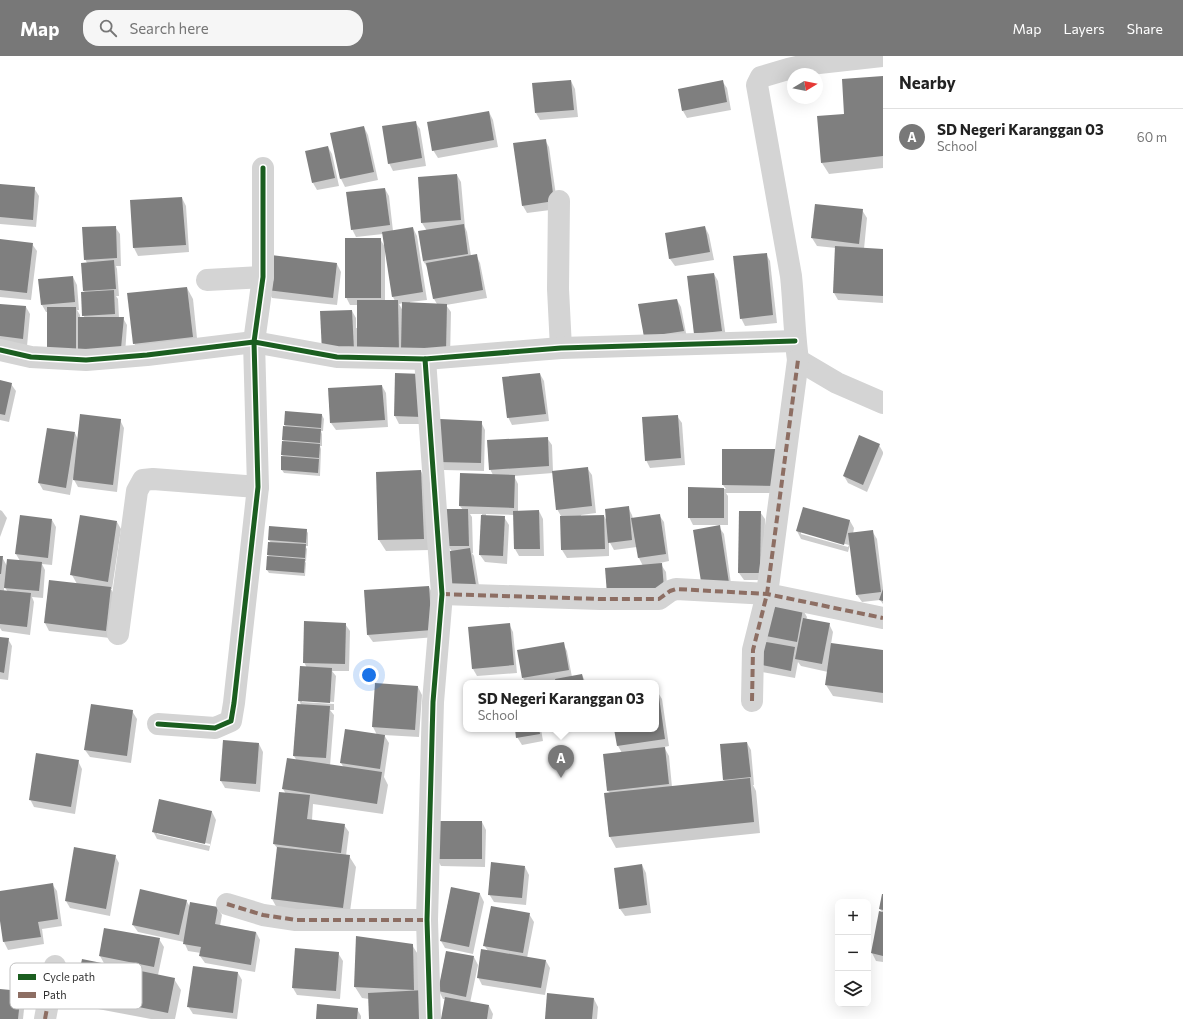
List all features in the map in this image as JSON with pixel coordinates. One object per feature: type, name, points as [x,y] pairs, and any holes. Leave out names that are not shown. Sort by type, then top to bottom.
[{"type":"street","points":[[752,701],[753,650],[767,594],[797,350],[791,276],[757,88],[758,82],[761,77],[765,75],[810,64],[883,56]]},
{"type":"street","points":[[158,724],[215,728],[231,721],[258,487],[254,342],[263,277],[264,168]]},
{"type":"street","points":[[559,201],[558,289],[561,348]]},
{"type":"street","points":[[207,280],[263,277]]},
{"type":"street","points":[[0,350],[31,357],[86,360],[147,355],[254,342],[337,358],[424,358],[561,348],[797,350],[837,383],[883,403]]},
{"type":"street","points":[[424,358],[442,594],[433,702],[426,920],[430,1019]]},
{"type":"street","points":[[118,634],[136,491],[143,480],[153,479],[258,487]]},
{"type":"street","points":[[442,594],[659,599],[670,591],[676,589],[767,594],[883,618]]},
{"type":"street","points":[[227,904],[263,915],[296,920],[426,920]]},
{"type":"street","points":[[45,1019],[47,1009]]},
{"type":"building","points":[[883,76],[883,156],[821,163],[817,116],[844,114],[842,79]]},
{"type":"building","points":[[571,80],[574,110],[535,113],[532,83]]},
{"type":"building","points":[[723,80],[727,102],[682,111],[678,89]]},
{"type":"building","points":[[489,111],[494,140],[432,151],[427,122]]},
{"type":"building","points":[[416,121],[422,158],[388,164],[382,126]]},
{"type":"building","points":[[364,126],[374,172],[340,179],[330,133]]},
{"type":"building","points":[[546,139],[554,201],[522,206],[513,143]]},
{"type":"building","points":[[328,146],[335,178],[312,183],[305,151]]},
{"type":"building","points":[[457,174],[461,220],[421,223],[418,177]]},
{"type":"building","points":[[0,184],[35,187],[33,220],[0,217]]},
{"type":"building","points":[[385,188],[390,225],[351,230],[346,192]]},
{"type":"building","points":[[182,197],[186,245],[133,248],[130,200]]},
{"type":"building","points":[[815,204],[863,209],[859,244],[811,238]]},
{"type":"building","points":[[464,224],[468,254],[423,261],[418,231]]},
{"type":"building","points":[[116,226],[117,258],[84,260],[82,227]]},
{"type":"building","points":[[705,226],[710,252],[669,259],[665,233]]},
{"type":"building","points":[[413,227],[423,292],[392,297],[382,232]]},
{"type":"building","points":[[345,238],[381,238],[381,298],[345,298]]},
{"type":"building","points":[[0,239],[33,243],[27,293],[0,290]]},
{"type":"building","points":[[835,246],[883,249],[883,296],[833,293]]},
{"type":"building","points":[[767,253],[773,315],[740,319],[733,256]]},
{"type":"building","points":[[477,254],[483,290],[433,299],[426,263]]},
{"type":"building","points":[[271,255],[337,263],[333,298],[267,290]]},
{"type":"building","points":[[114,260],[116,289],[83,291],[81,263]]},
{"type":"building","points":[[714,273],[722,331],[694,334],[687,276]]},
{"type":"building","points":[[73,276],[75,302],[41,305],[38,279]]},
{"type":"building","points":[[187,287],[193,337],[133,344],[127,293]]},
{"type":"building","points":[[114,290],[115,314],[82,316],[81,292]]},
{"type":"building","points":[[677,299],[684,331],[644,337],[638,304]]},
{"type":"building","points":[[357,300],[398,300],[399,352],[357,352]]},
{"type":"building","points":[[402,302],[447,304],[446,351],[401,350]]},
{"type":"building","points":[[0,304],[26,306],[23,339],[0,336]]},
{"type":"building","points":[[47,307],[76,307],[76,349],[47,349]]},
{"type":"building","points":[[352,310],[354,350],[322,352],[320,311]]},
{"type":"building","points":[[78,317],[124,317],[121,348],[78,350]]},
{"type":"building","points":[[395,373],[423,374],[422,417],[394,416]]},
{"type":"building","points":[[540,373],[546,414],[507,418],[502,377]]},
{"type":"building","points":[[0,380],[12,383],[5,415],[0,414]]},
{"type":"building","points":[[382,385],[385,420],[330,423],[328,388]]},
{"type":"building","points":[[285,411],[322,414],[321,428],[284,425]]},
{"type":"building","points":[[80,414],[121,419],[113,485],[73,480]]},
{"type":"building","points":[[678,415],[681,458],[645,461],[642,417]]},
{"type":"building","points":[[440,419],[482,421],[481,463],[439,462]]},
{"type":"building","points":[[283,426],[321,429],[320,443],[282,440]]},
{"type":"building","points":[[47,428],[75,432],[66,488],[38,483]]},
{"type":"building","points":[[859,435],[880,444],[863,485],[843,476]]},
{"type":"building","points":[[548,437],[549,466],[489,470],[487,440]]},
{"type":"building","points":[[282,441],[320,444],[319,458],[281,455]]},
{"type":"building","points":[[722,449],[782,449],[777,486],[722,485]]},
{"type":"building","points":[[281,456],[319,459],[318,473],[281,470]]},
{"type":"building","points":[[588,467],[592,506],[556,510],[552,471]]},
{"type":"building","points":[[421,470],[424,539],[378,540],[376,472]]},
{"type":"building","points":[[460,473],[515,475],[514,508],[459,506]]},
{"type":"building","points":[[688,487],[724,488],[724,518],[688,518]]},
{"type":"building","points":[[629,506],[632,540],[608,543],[605,509]]},
{"type":"building","points":[[803,507],[850,520],[844,545],[796,531]]},
{"type":"building","points":[[445,509],[468,509],[469,546],[447,546]]},
{"type":"building","points":[[539,510],[540,549],[514,549],[513,511]]},
{"type":"building","points":[[739,511],[761,511],[760,573],[738,573]]},
{"type":"building","points":[[660,514],[666,554],[638,558],[631,518]]},
{"type":"building","points":[[20,515],[52,519],[48,558],[15,554]]},
{"type":"building","points":[[80,515],[117,521],[108,582],[70,575]]},
{"type":"building","points":[[481,515],[505,516],[503,556],[479,555]]},
{"type":"building","points":[[604,515],[605,549],[561,550],[560,516]]},
{"type":"building","points":[[720,525],[729,583],[702,588],[693,530]]},
{"type":"building","points":[[269,526],[307,529],[306,543],[268,540]]},
{"type":"building","points":[[873,530],[881,592],[856,595],[848,533]]},
{"type":"building","points":[[268,542],[306,544],[305,558],[267,555]]},
{"type":"building","points":[[470,548],[476,585],[451,589],[444,552]]},
{"type":"building","points":[[0,556],[3,556],[1,574],[0,574]]},
{"type":"building","points":[[267,556],[305,559],[304,573],[266,570]]},
{"type":"building","points":[[7,559],[42,562],[39,591],[4,588]]},
{"type":"building","points":[[662,563],[664,589],[607,594],[605,568]]},
{"type":"building","points":[[49,580],[111,587],[106,631],[44,623]]},
{"type":"building","points":[[429,586],[432,630],[367,635],[364,590]]},
{"type":"building","points":[[883,589],[883,601],[879,600]]},
{"type":"building","points":[[0,590],[31,593],[27,627],[0,624]]},
{"type":"building","points":[[767,602],[803,609],[797,642],[761,635]]},
{"type":"building","points":[[803,618],[830,623],[822,664],[795,659]]},
{"type":"building","points":[[304,621],[346,623],[345,664],[303,663]]},
{"type":"building","points":[[510,623],[514,665],[472,669],[468,627]]},
{"type":"building","points":[[0,637],[9,638],[4,673],[0,672]]},
{"type":"building","points":[[761,641],[795,647],[791,671],[757,664]]},
{"type":"building","points":[[564,642],[569,670],[522,678],[517,650]]},
{"type":"building","points":[[831,643],[883,650],[883,693],[825,685]]},
{"type":"building","points":[[300,666],[332,668],[330,703],[298,701]]},
{"type":"building","points":[[582,674],[583,680],[555,680]]},
{"type":"building","points":[[375,683],[418,686],[415,730],[372,727]]},
{"type":"building","points":[[659,697],[665,739],[617,746],[615,732],[659,732]]},
{"type":"building","points":[[91,704],[133,710],[127,756],[84,750]]},
{"type":"building","points":[[297,704],[330,706],[326,758],[293,756]]},
{"type":"building","points":[[345,729],[385,735],[380,769],[340,763]]},
{"type":"building","points":[[515,732],[540,732],[540,734],[516,738]]},
{"type":"building","points":[[223,740],[259,743],[256,784],[220,781]]},
{"type":"building","points":[[747,742],[751,777],[723,780],[720,744]]},
{"type":"building","points":[[665,747],[669,784],[607,791],[603,754]]},
{"type":"building","points":[[36,753],[79,760],[71,807],[29,800]]},
{"type":"building","points":[[287,758],[382,772],[377,804],[282,789]]},
{"type":"building","points":[[750,778],[754,822],[609,837],[604,793]]},
{"type":"building","points":[[279,792],[310,795],[307,819],[345,824],[341,853],[273,844]]},
{"type":"building","points":[[159,799],[212,811],[205,844],[152,832]]},
{"type":"building","points":[[436,821],[482,821],[482,859],[436,859]]},
{"type":"building","points":[[74,847],[116,855],[106,909],[65,901]]},
{"type":"building","points":[[277,847],[350,855],[343,908],[271,899]]},
{"type":"building","points":[[491,862],[525,866],[522,898],[488,895]]},
{"type":"building","points":[[642,864],[647,905],[619,909],[614,868]]},
{"type":"building","points":[[53,883],[58,919],[38,922],[41,937],[3,942],[0,921],[0,891]]},
{"type":"building","points":[[451,887],[480,893],[469,947],[440,941]]},
{"type":"building","points":[[140,889],[187,900],[179,935],[132,925]]},
{"type":"building","points":[[883,894],[883,910],[879,909]]},
{"type":"building","points":[[190,902],[218,907],[215,924],[256,932],[251,965],[199,956],[201,947],[183,944]]},
{"type":"building","points":[[491,906],[530,913],[523,953],[483,946]]},
{"type":"building","points":[[879,911],[883,912],[883,956],[871,953]]},
{"type":"building","points":[[104,928],[160,938],[154,967],[142,965],[142,963],[134,963],[99,956]]},
{"type":"building","points":[[356,936],[413,944],[414,990],[354,987]]},
{"type":"building","points":[[295,948],[339,952],[336,991],[292,988]]},
{"type":"building","points":[[481,949],[546,960],[541,988],[477,978]]},
{"type":"building","points":[[446,951],[474,956],[466,997],[438,991]]},
{"type":"building","points":[[82,959],[102,963],[81,963]]},
{"type":"building","points":[[193,966],[238,972],[233,1013],[187,1007]]},
{"type":"building","points":[[142,971],[175,978],[168,1013],[142,1008]]},
{"type":"building","points":[[0,989],[10,990],[10,1009],[19,1009],[18,1019],[0,1019]]},
{"type":"building","points":[[425,990],[426,1019],[369,1019],[368,993]]},
{"type":"building","points":[[547,993],[594,998],[592,1019],[545,1019]]},
{"type":"building","points":[[445,997],[489,1005],[487,1019],[441,1019]]},
{"type":"building","points":[[317,1004],[358,1008],[357,1019],[316,1019]]},
{"type":"marked path","points":[[752,701],[753,650],[767,594],[798,360]]},
{"type":"marked path","points":[[442,594],[600,599],[659,599],[670,591],[676,589],[767,594],[883,618]]},
{"type":"marked path","points":[[227,904],[263,915],[296,920],[427,920]]},
{"type":"marked path","points":[[45,1019],[47,1009]]},
{"type":"cycle path","points":[[158,724],[215,728],[231,721],[258,487],[254,342],[263,277],[263,168]]},
{"type":"cycle path","points":[[0,350],[31,357],[86,360],[147,355],[254,342],[337,357],[425,359],[561,348],[795,341]]},
{"type":"cycle path","points":[[425,359],[442,594],[433,702],[427,920],[430,1019]]},
{"type":"place","name":"SD Negeri Karanggan 03","points":[[561,778]]}]
